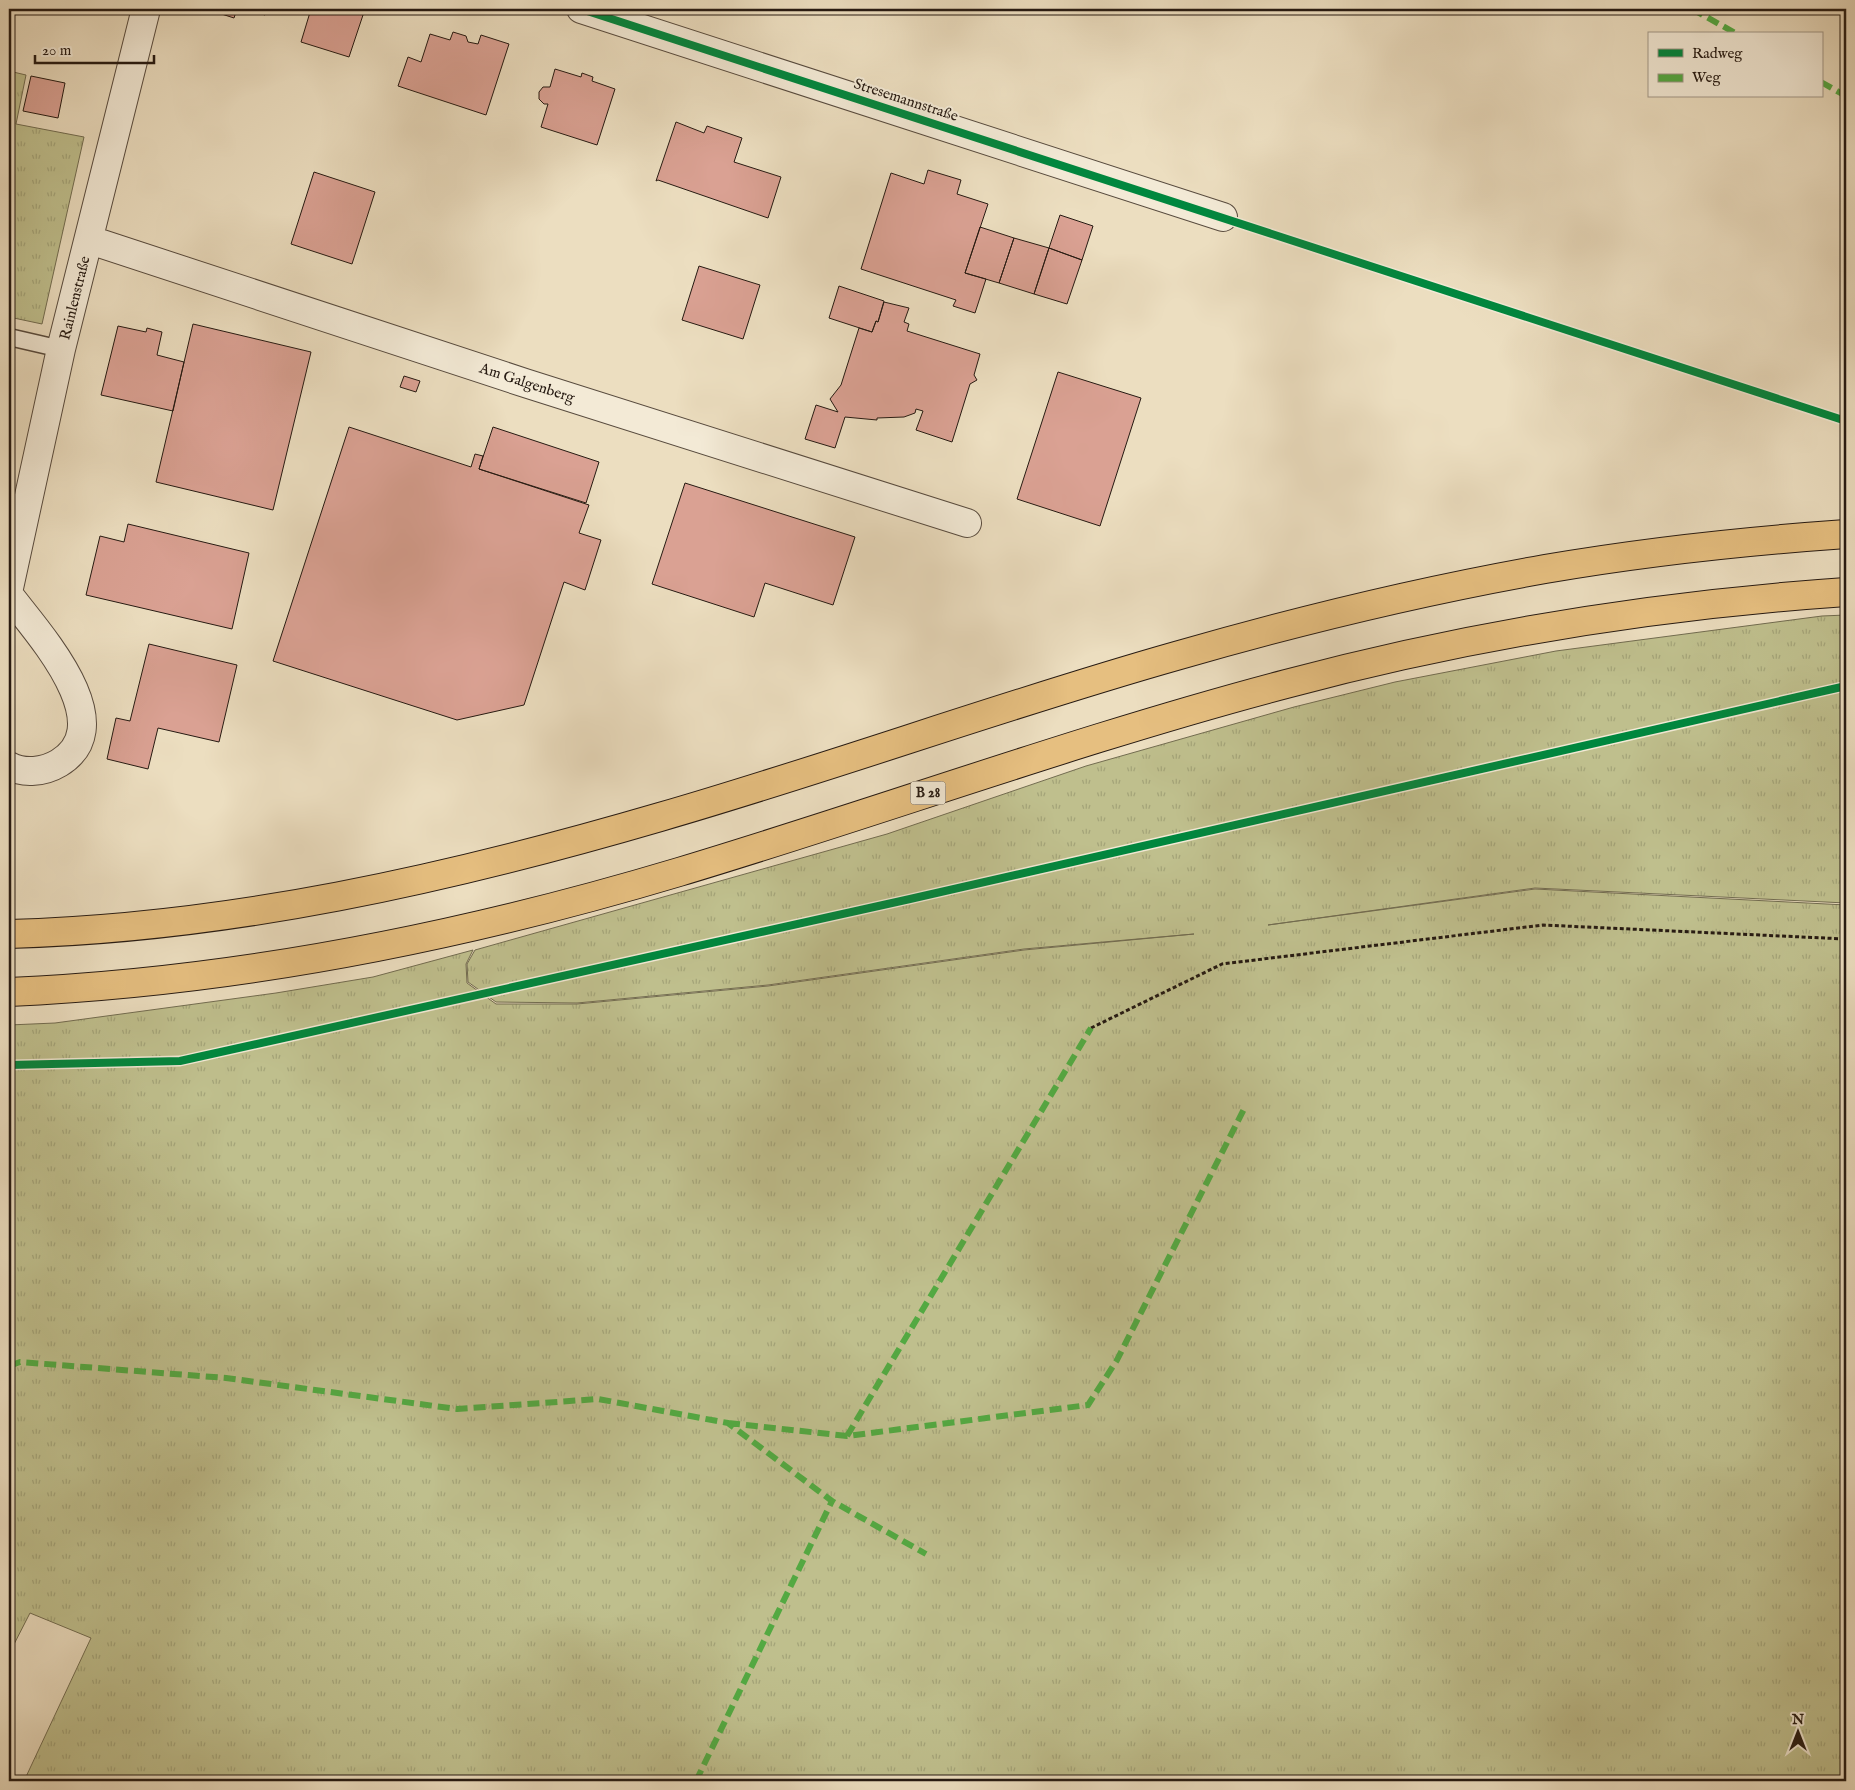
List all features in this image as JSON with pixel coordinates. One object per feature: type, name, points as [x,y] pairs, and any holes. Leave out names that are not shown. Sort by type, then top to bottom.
[{"type":"highway","points":[[9,934],[152,923],[260,911],[467,870],[665,816],[1082,684],[1280,627],[1391,601],[1546,569],[1700,548],[1846,534]]},
{"type":"highway","name":"B 28","points":[[9,992],[143,981],[262,966],[366,949],[472,927],[678,872],[1111,734],[1289,683],[1466,642],[1559,625],[1707,604],[1846,592]]},
{"type":"street","name":"Rainlenstraße","points":[[9,588],[62,349],[146,9]]},
{"type":"street","name":"Stresemannstraße","points":[[581,9],[1223,217]]},
{"type":"street","name":"Am Galgenberg","points":[[90,240],[516,380],[966,523]]},
{"type":"street","points":[[9,595],[54,654],[72,684],[81,709],[81,732],[73,752],[59,763],[39,771],[18,771],[9,766]]},
{"type":"lane","points":[[9,337],[62,349]]},
{"type":"path","points":[[1091,1028],[1222,964],[1533,926],[1846,939]]},
{"type":"green space","points":[[9,71],[26,75],[16,124],[84,137],[42,324],[9,317]]},
{"type":"green space","points":[[1846,615],[1846,903],[1535,888],[1268,925],[1535,889],[1846,905],[1846,1781],[24,1781],[91,1638],[30,1613],[9,1654],[9,1025],[55,1023],[276,993],[373,977],[473,950],[466,964],[467,983],[496,1004],[577,1004],[768,986],[1024,950],[1194,934],[1024,949],[768,985],[577,1003],[496,1002],[468,982],[467,964],[475,950],[887,834],[1086,766],[1294,707],[1395,682],[1556,651],[1822,616]]},
{"type":"building","points":[[206,9],[237,9],[234,18]]},
{"type":"building","points":[[246,9],[267,9],[265,15]]},
{"type":"building","points":[[311,9],[365,9],[349,57],[301,42]]},
{"type":"building","points":[[453,32],[466,36],[468,42],[478,44],[481,35],[509,44],[486,115],[398,86],[408,57],[421,62],[430,34],[450,40]]},
{"type":"building","points":[[555,69],[581,77],[582,73],[593,77],[592,81],[615,89],[597,145],[541,127],[548,104],[544,104],[539,99],[539,92],[543,87],[550,87]]},
{"type":"building","points":[[31,76],[65,83],[58,118],[23,111]]},
{"type":"building","points":[[676,122],[704,133],[707,126],[742,138],[734,162],[781,177],[768,218],[658,180],[656,181]]},
{"type":"building","points":[[928,170],[961,180],[957,194],[988,204],[965,273],[986,279],[975,313],[953,306],[956,300],[861,269],[891,173],[924,184]]},
{"type":"building","points":[[314,172],[375,192],[352,264],[291,244]]},
{"type":"building","points":[[1060,215],[1093,226],[1082,260],[1049,248]]},
{"type":"building","points":[[980,227],[1014,238],[999,283],[965,273]]},
{"type":"building","points":[[1014,238],[1049,248],[1034,294],[999,283]]},
{"type":"building","points":[[1049,248],[1082,260],[1067,304],[1034,294]]},
{"type":"building","points":[[699,266],[760,285],[743,339],[682,320]]},
{"type":"building","points":[[839,286],[884,301],[878,322],[876,321],[872,332],[829,318]]},
{"type":"building","points":[[884,302],[909,308],[904,322],[909,324],[907,331],[980,354],[974,375],[977,380],[970,384],[952,442],[916,430],[923,411],[916,409],[915,413],[904,417],[877,418],[877,420],[845,417],[835,448],[805,439],[816,405],[838,412],[830,399],[841,385],[859,328],[872,332],[876,321],[878,322]]},
{"type":"building","points":[[193,324],[311,352],[273,510],[156,482]]},
{"type":"building","points":[[118,326],[146,332],[147,328],[162,332],[157,355],[184,362],[173,411],[101,395]]},
{"type":"building","points":[[1058,372],[1141,398],[1100,526],[1017,499]]},
{"type":"building","points":[[404,376],[420,381],[416,392],[400,387]]},
{"type":"building","points":[[349,427],[471,467],[475,454],[483,456],[479,469],[589,505],[579,533],[601,540],[585,590],[564,582],[524,705],[457,720],[273,661]]},
{"type":"building","points":[[493,427],[599,462],[586,503],[479,469]]},
{"type":"building","points":[[685,483],[855,537],[833,605],[765,583],[754,617],[652,584]]},
{"type":"building","points":[[128,524],[249,553],[232,629],[86,595],[100,536],[124,542]]},
{"type":"building","points":[[149,644],[237,665],[219,742],[158,728],[148,769],[107,759],[116,718],[130,721]]},
{"type":"marked path","points":[[1692,9],[1733,32]]},
{"type":"marked path","points":[[1822,83],[1846,96]]},
{"type":"marked path","points":[[847,1436],[1091,1028]]},
{"type":"marked path","points":[[728,1423],[847,1436],[1088,1405],[1117,1360],[1244,1109]]},
{"type":"marked path","points":[[9,1366],[20,1362],[226,1378],[457,1409],[598,1399],[728,1423],[832,1501],[926,1554]]},
{"type":"marked path","points":[[696,1781],[832,1501]]},
{"type":"cycle path","points":[[581,9],[1846,421]]},
{"type":"cycle path","points":[[9,1065],[180,1061],[910,899],[1846,686]]}]
